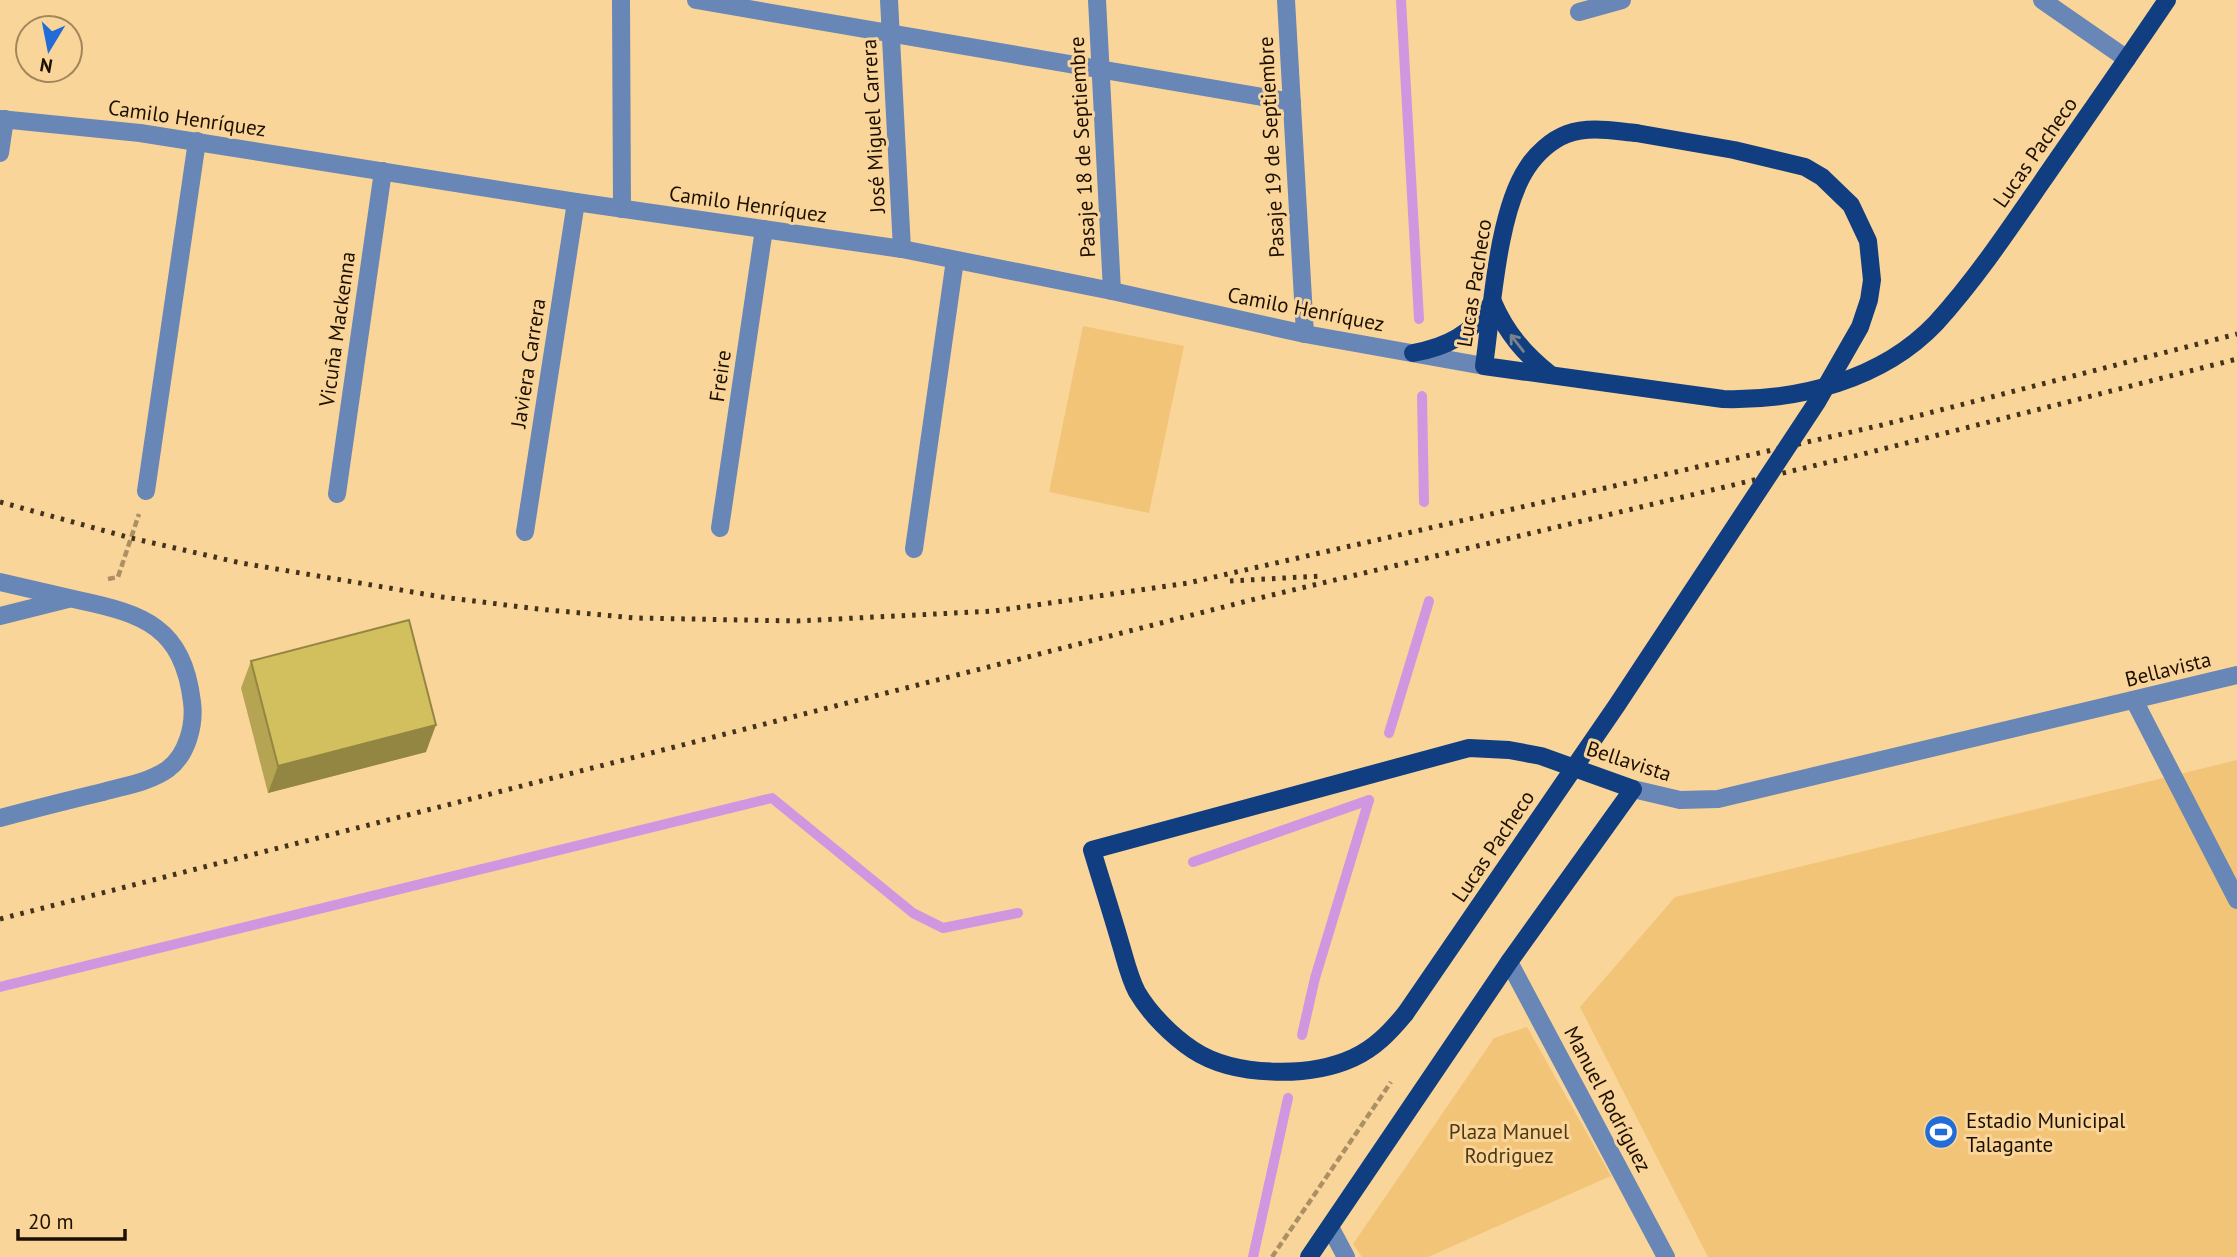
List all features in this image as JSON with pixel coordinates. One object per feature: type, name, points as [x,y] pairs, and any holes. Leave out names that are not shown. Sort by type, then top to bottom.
[{"type":"main road","name":"Lucas Pacheco","points":[[1092,850],[1137,992],[1156,1017],[1194,1051],[1220,1062],[1268,1071],[1290,1072],[1327,1067],[1352,1058],[1387,1036],[1405,1014],[1617,705],[1817,402],[1860,327],[1870,300],[1871,260],[1864,231],[1851,205],[1822,177],[1805,167],[1734,150],[1636,133],[1586,129],[1567,134],[1550,144],[1525,170],[1504,228],[1484,366],[1723,399],[1755,400],[1820,389],[1852,378],[1881,363],[1910,345],[1935,324],[1994,251],[2167,0]]},
{"type":"main road","points":[[1493,302],[1523,351],[1552,375]]},
{"type":"main road","points":[[1413,353],[1454,341],[1483,317],[1493,302]]},
{"type":"main road","name":"Bellavista","points":[[1092,850],[1469,748],[1509,750],[1541,756],[1633,789]]},
{"type":"main road","points":[[1309,1257],[1509,962],[1633,789]]},
{"type":"street","points":[[621,0],[622,209]]},
{"type":"street","points":[[696,0],[1292,102]]},
{"type":"street","name":"José Miguel Carrera","points":[[889,0],[902,249]]},
{"type":"street","name":"Pasaje 18 de Septiembre","points":[[1097,0],[1112,291]]},
{"type":"street","name":"Pasaje 19 de Septiembre","points":[[1286,0],[1305,334]]},
{"type":"street","points":[[1579,12],[1622,0]]},
{"type":"street","points":[[2042,0],[2127,59]]},
{"type":"street","points":[[0,153],[3,119]]},
{"type":"street","name":"Camilo Henríquez","points":[[3,119],[197,141],[576,202],[902,249],[1112,291],[1305,334],[1484,366]]},
{"type":"street","points":[[146,491],[197,141]]},
{"type":"street","name":"Vicuña Mackenna","points":[[337,494],[383,171]]},
{"type":"street","name":"Javiera Carrera","points":[[525,532],[576,202]]},
{"type":"street","name":"Freire","points":[[720,528],[764,229]]},
{"type":"street","points":[[914,549],[955,260]]},
{"type":"street","points":[[0,582],[118,609],[141,617],[173,643],[188,678],[193,709],[188,740],[166,771],[137,783],[0,818]]},
{"type":"street","points":[[0,616],[70,598]]},
{"type":"street","name":"Bellavista","points":[[1633,789],[1679,800],[1718,799],[2237,675]]},
{"type":"street","points":[[2134,700],[2237,900]]},
{"type":"street","name":"Manuel Rodríguez","points":[[1509,962],[1666,1257]]},
{"type":"street","points":[[1330,1227],[1346,1257]]},
{"type":"path","points":[[70,598],[99,582],[118,577],[146,491]]},
{"type":"green space","points":[[1083,326],[1184,346],[1149,513],[1049,492]]},
{"type":"green space","name":"Estadio Municipal Talagante","points":[[2237,760],[2237,1257],[1708,1257],[1580,1007],[1675,897]]},
{"type":"green space","name":"Plaza Manuel Rodriguez","points":[[1527,1027],[1611,1176],[1428,1257],[1362,1257],[1353,1244],[1494,1038]]},
{"type":"building","points":[[409,620],[436,725],[278,766],[251,661]]},
{"type":"waterway","points":[[1401,0],[1419,319]]},
{"type":"waterway","points":[[1422,396],[1424,502]]},
{"type":"waterway","points":[[1389,733],[1429,601]]},
{"type":"waterway","points":[[0,987],[772,798],[913,913],[943,928],[1018,913]]},
{"type":"waterway","points":[[1193,862],[1369,800]]},
{"type":"waterway","points":[[1302,1035],[1315,978],[1369,800]]},
{"type":"waterway","points":[[1253,1257],[1288,1098]]},
{"type":"railway","points":[[0,502],[131,538],[241,563],[442,597],[538,609],[635,618],[797,621],[994,611],[1188,583],[1882,425],[2237,334]]},
{"type":"railway","points":[[0,919],[1251,600],[1863,454],[2237,359]]},
{"type":"railway","points":[[1230,581],[1321,576]]},
{"type":"place","name":"Estadio Municipal Talagante","points":[[1941,1132]]}]
